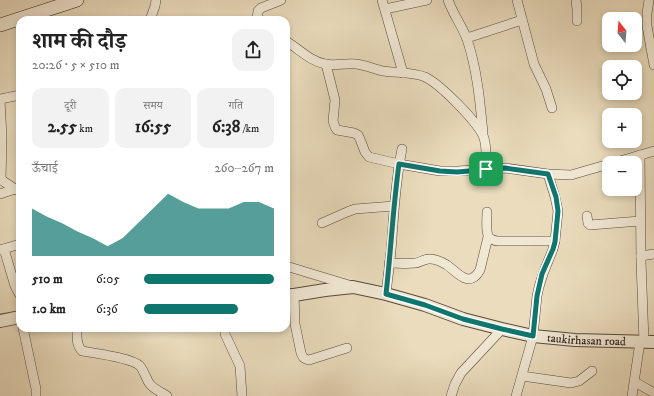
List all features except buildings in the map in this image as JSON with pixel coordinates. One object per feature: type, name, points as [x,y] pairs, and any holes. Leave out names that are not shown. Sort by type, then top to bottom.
[{"type":"main road","points":[[30,16],[77,0]]},
{"type":"main road","points":[[0,26],[16,21]]},
{"type":"street","points":[[151,16],[156,0]]},
{"type":"street","points":[[257,16],[258,11],[261,8],[281,0]]},
{"type":"street","points":[[403,73],[384,4],[428,0]]},
{"type":"street","points":[[448,0],[467,38],[474,65],[485,141],[486,169]]},
{"type":"street","points":[[517,0],[534,64],[546,89],[552,108]]},
{"type":"street","points":[[576,0],[577,21]]},
{"type":"street","points":[[648,0],[647,26],[654,65]]},
{"type":"street","points":[[467,38],[522,20]]},
{"type":"street","points":[[290,44],[315,61],[326,64],[356,64],[383,71],[424,76],[432,81],[476,123],[484,136]]},
{"type":"street","points":[[326,64],[335,100],[333,121],[335,127],[337,130],[358,135],[365,152],[369,157],[440,171],[457,172],[505,168],[548,174],[571,175],[602,166]]},
{"type":"street","points":[[16,96],[0,99],[2,137],[1,180],[16,189]]},
{"type":"street","points":[[386,294],[394,206],[402,149]]},
{"type":"street","points":[[636,156],[654,152]]},
{"type":"street","points":[[632,396],[646,342],[641,256],[640,155]]},
{"type":"street","points":[[516,396],[533,336],[537,296],[542,274],[555,242],[558,211],[556,197],[548,174]]},
{"type":"street","points":[[0,194],[16,190]]},
{"type":"street","points":[[322,224],[355,209],[394,206]]},
{"type":"street","points":[[389,263],[416,263],[429,258],[447,265],[463,278],[471,278],[478,274],[480,270],[488,237],[487,212]]},
{"type":"street","points":[[587,216],[588,223],[590,225],[640,221]]},
{"type":"street","points":[[488,237],[498,241],[555,242]]},
{"type":"street","points":[[16,245],[2,249],[16,288]]},
{"type":"street","points":[[641,256],[654,254]]},
{"type":"street","points":[[290,267],[353,287]]},
{"type":"street","name":"taukirhasan road","points":[[290,295],[353,287],[386,294],[425,305],[463,319],[533,336],[575,340],[646,342]]},
{"type":"street","points":[[290,295],[302,357],[309,360],[347,348]]},
{"type":"street","points":[[0,321],[16,318]]},
{"type":"street","points":[[451,396],[455,384],[461,374],[502,329]]},
{"type":"street","points":[[24,332],[36,389],[36,396]]},
{"type":"street","points":[[77,332],[79,348],[82,351],[118,357],[136,363],[140,366],[150,383],[167,396]]},
{"type":"street","points":[[225,332],[240,366],[242,396]]},
{"type":"street","points":[[522,376],[571,383],[579,381],[592,371]]},
{"type":"street","points":[[635,382],[654,393]]},
{"type":"route","points":[[399,164],[440,171],[457,172],[486,169],[505,168],[548,174],[556,197],[558,211],[555,242],[542,274],[537,296],[533,336],[463,319],[425,305],[386,294],[399,164]]}]
